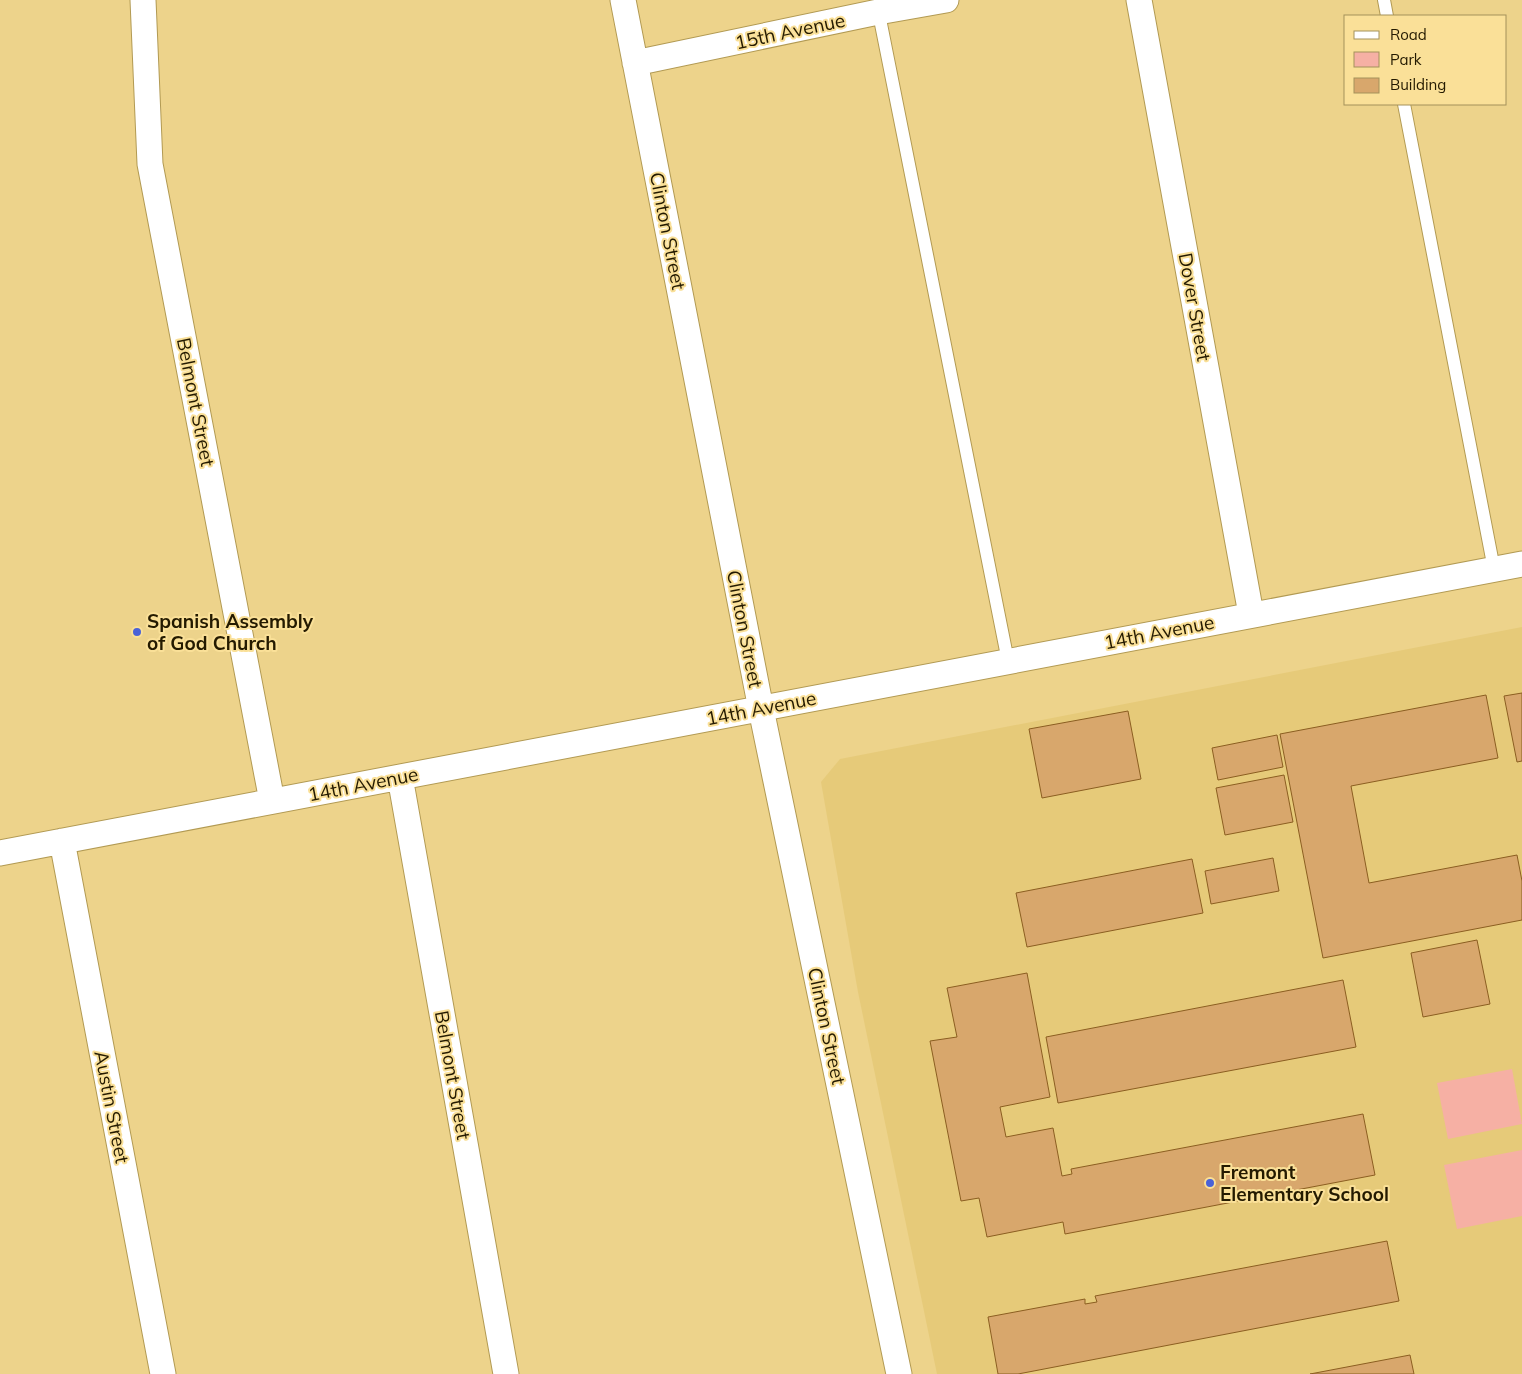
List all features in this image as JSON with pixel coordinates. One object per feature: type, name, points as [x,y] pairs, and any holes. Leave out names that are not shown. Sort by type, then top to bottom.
[{"type":"street","name":"Belmont Street","points":[[143,0],[150,164],[272,801]]},
{"type":"street","name":"Clinton Street","points":[[623,0],[761,709],[899,1374]]},
{"type":"street","name":"15th Avenue","points":[[635,63],[877,6],[946,0]]},
{"type":"street","name":"Dover Street","points":[[1139,0],[1251,614]]},
{"type":"street","name":"14th Avenue","points":[[0,853],[1522,564]]},
{"type":"street","name":"Belmont Street","points":[[400,777],[506,1374]]},
{"type":"street","name":"Austin Street","points":[[62,841],[163,1374]]},
{"type":"lane","points":[[1384,0],[1387,15]]},
{"type":"lane","points":[[877,6],[1008,661]]},
{"type":"lane","points":[[1404,105],[1494,569]]},
{"type":"shaded area","name":"Fremont Elementary School","points":[[1522,627],[1522,1374],[937,1374],[858,992],[821,782],[840,759]]},
{"type":"green space","points":[[1512,1069],[1522,1124],[1448,1139],[1437,1083]]},
{"type":"green space","points":[[1522,1150],[1522,1216],[1457,1229],[1444,1165]]},
{"type":"building","points":[[1522,693],[1522,761],[1517,762],[1504,696]]},
{"type":"building","points":[[1486,695],[1498,758],[1351,786],[1369,883],[1517,855],[1522,881],[1522,920],[1323,958],[1280,734]]},
{"type":"building","points":[[1128,711],[1141,779],[1042,798],[1029,729]]},
{"type":"building","points":[[1277,735],[1283,767],[1218,780],[1212,748]]},
{"type":"building","points":[[1284,775],[1293,822],[1225,835],[1216,788]]},
{"type":"building","points":[[1273,858],[1279,891],[1211,904],[1205,871]]},
{"type":"building","points":[[1192,859],[1203,913],[1027,947],[1016,893]]},
{"type":"building","points":[[1477,940],[1490,1004],[1423,1017],[1411,953]]},
{"type":"building","points":[[1027,973],[1050,1097],[1000,1107],[1006,1137],[1053,1128],[1062,1176],[1072,1174],[1071,1169],[1363,1114],[1375,1175],[1065,1234],[1063,1222],[987,1237],[979,1198],[961,1201],[930,1041],[957,1037],[947,988]]},
{"type":"building","points":[[1343,980],[1356,1047],[1058,1103],[1046,1037]]},
{"type":"building","points":[[1387,1241],[1399,1301],[1018,1374],[998,1374],[988,1317],[1085,1299],[1085,1304],[1097,1302],[1095,1296]]},
{"type":"building","points":[[1410,1355],[1414,1374],[1310,1374]]},
{"type":"place","name":"Spanish Assembly of God Church","points":[[137,632]]},
{"type":"place","name":"Fremont Elementary School","points":[[1210,1183]]}]
